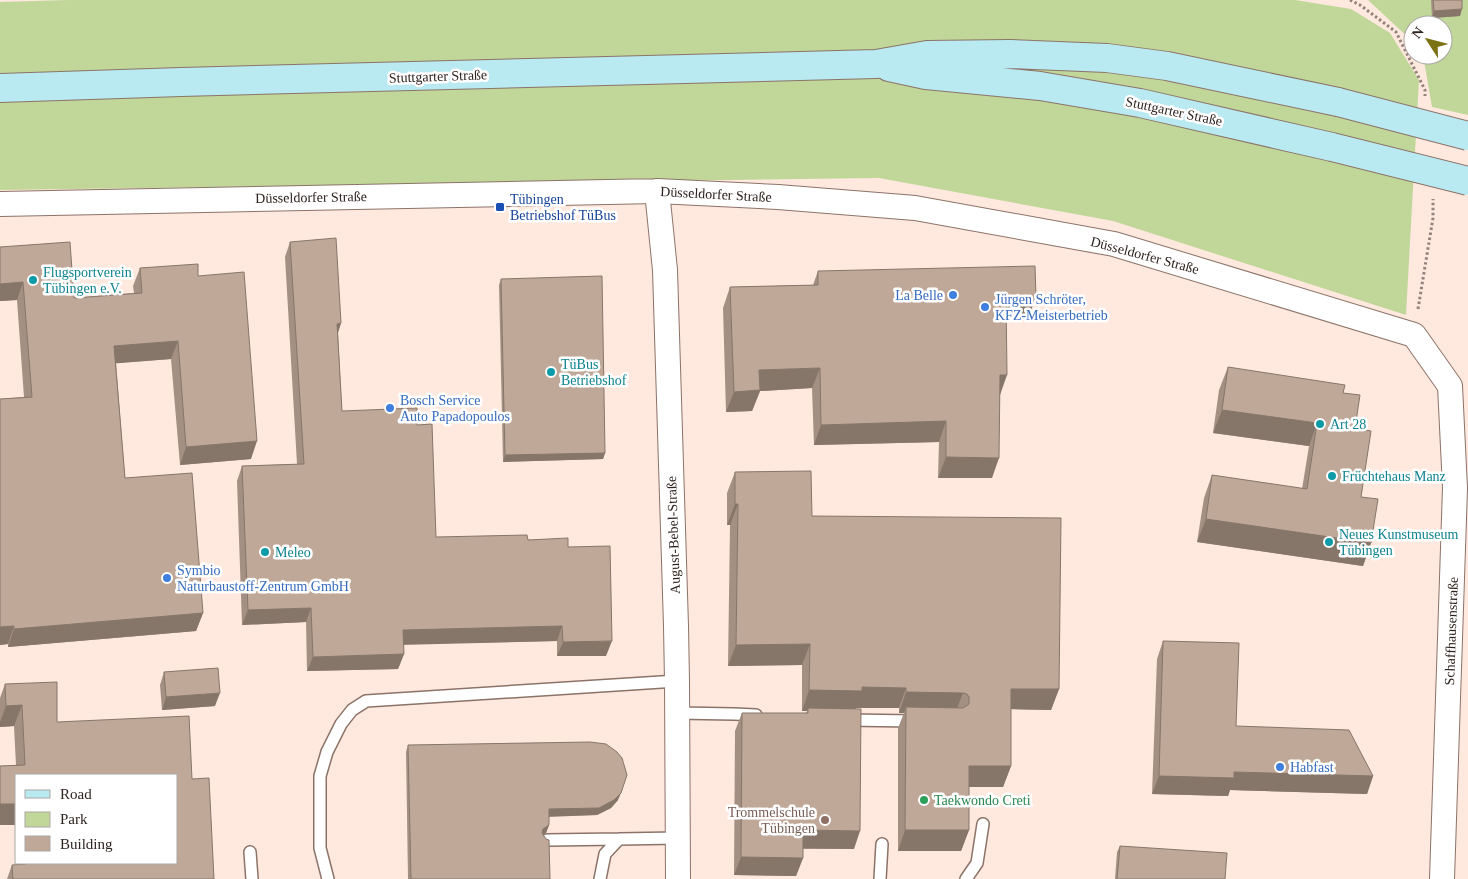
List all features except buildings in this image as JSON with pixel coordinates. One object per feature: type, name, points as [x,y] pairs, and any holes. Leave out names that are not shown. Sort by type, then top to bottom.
[{"type":"main road","name":"Stuttgarter Straße","points":[[0,88],[876,64],[927,56],[1010,54],[1136,61],[1338,102],[1468,136]]},
{"type":"main road","name":"Stuttgarter Straße","points":[[876,64],[926,75],[1040,86],[1140,103],[1332,147],[1468,182]]},
{"type":"street","name":"Düsseldorfer Straße","points":[[0,204],[657,191],[778,197],[915,208],[1114,244],[1414,335]]},
{"type":"street","name":"August-Bebel-Straße","points":[[657,191],[664,270],[677,680],[678,879]]},
{"type":"street","name":"Schaffhausenstraße","points":[[1414,335],[1450,386],[1455,488],[1442,879]]},
{"type":"lane","points":[[328,879],[320,848],[320,776],[327,752],[341,724],[352,710],[366,701],[677,680]]},
{"type":"lane","points":[[677,714],[772,716]]},
{"type":"lane","points":[[837,719],[926,721]]},
{"type":"lane","points":[[966,879],[977,863],[983,824]]},
{"type":"lane","points":[[547,840],[678,838]]},
{"type":"lane","points":[[600,879],[605,854],[619,839]]},
{"type":"lane","points":[[880,879],[882,844]]},
{"type":"lane","points":[[250,852],[252,879]]},
{"type":"green space","points":[[68,0],[1295,0],[1351,9],[1390,33],[1403,54],[1403,65],[1410,65],[1419,80],[1406,315],[1113,221],[879,178],[0,190],[0,2]]},
{"type":"green space","points":[[1368,0],[1468,0],[1468,115],[1432,107],[1425,65],[1453,65],[1453,15],[1403,15],[1403,33]]},
{"type":"place","name":"Tübingen Betriebshof TüBus","points":[[500,207]]},
{"type":"place","name":"Flugsportverein Tübingen e.V.","points":[[33,280]]},
{"type":"place","name":"La Belle","points":[[953,295]]},
{"type":"place","name":"Jürgen Schröter, KFZ-Meisterbetrieb","points":[[985,307]]},
{"type":"place","name":"TüBus Betriebshof","points":[[551,372]]},
{"type":"place","name":"Bosch Service Auto Papadopoulos","points":[[390,408]]},
{"type":"place","name":"Art 28","points":[[1320,424]]},
{"type":"place","name":"Früchtehaus Manz","points":[[1332,476]]},
{"type":"place","name":"Neues Kunstmuseum Tübingen","points":[[1329,542]]},
{"type":"place","name":"Meleo","points":[[265,552]]},
{"type":"place","name":"Symbio Naturbaustoff-Zentrum GmbH","points":[[167,578]]},
{"type":"place","name":"Habfast","points":[[1280,767]]},
{"type":"place","name":"Taekwondo Creti","points":[[924,800]]},
{"type":"place","name":"Trommelschule Tübingen","points":[[825,820]]}]
